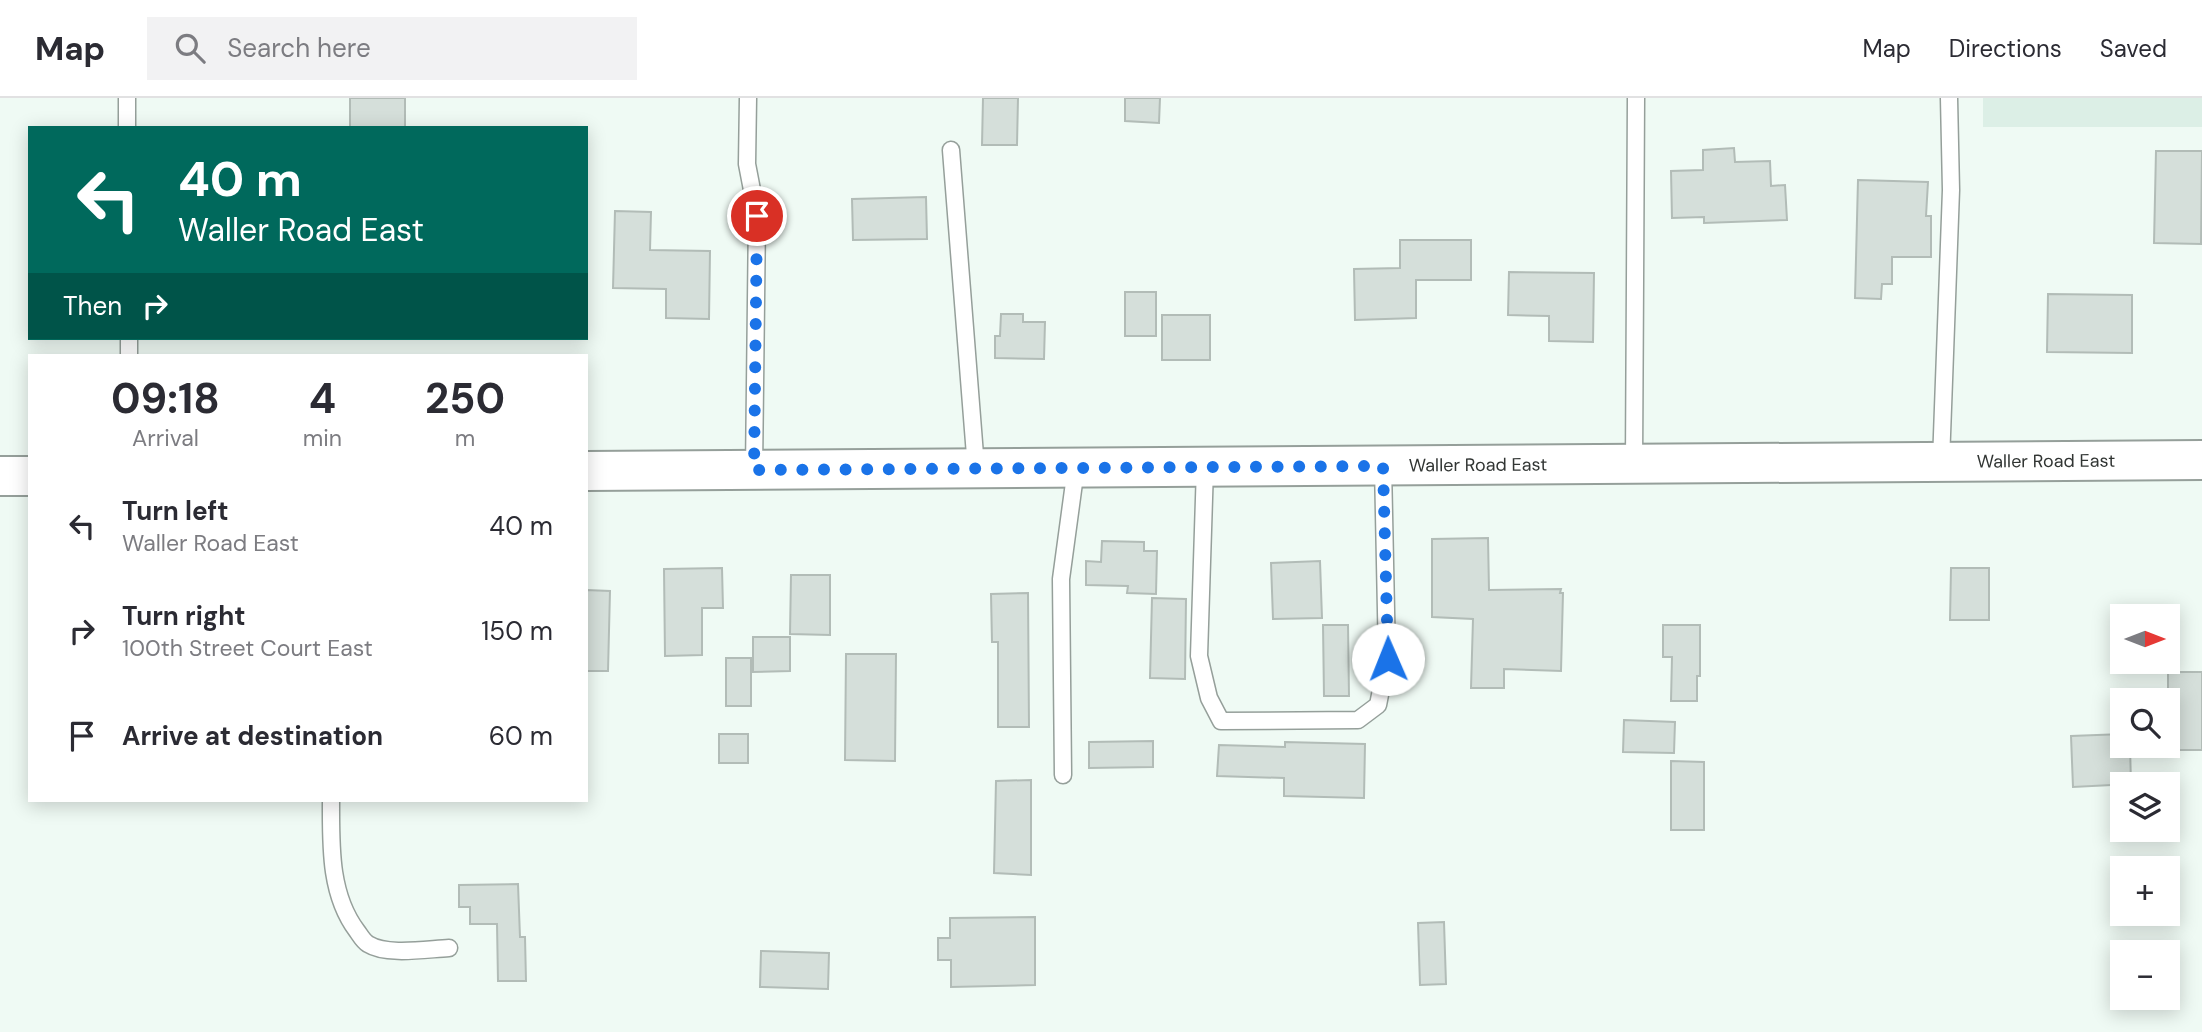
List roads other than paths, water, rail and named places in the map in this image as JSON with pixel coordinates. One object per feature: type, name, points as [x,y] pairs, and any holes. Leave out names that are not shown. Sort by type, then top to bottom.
[{"type":"street","name":"Waller Road East","points":[[588,471],[2202,460]]},
{"type":"street","points":[[0,476],[28,475]]},
{"type":"lane","points":[[127,98],[127,126]]},
{"type":"lane","points":[[748,98],[747,164],[757,216],[754,470]]},
{"type":"lane","points":[[1634,464],[1636,98]]},
{"type":"lane","points":[[1941,462],[1951,190],[1950,98]]},
{"type":"lane","points":[[951,150],[976,468]]},
{"type":"lane","points":[[1205,467],[1199,656],[1209,698],[1221,721],[1358,720],[1378,705],[1388,659],[1383,466]]},
{"type":"lane","points":[[1063,775],[1061,579],[1076,468]]},
{"type":"lane","points":[[331,802],[335,883],[350,922],[366,943],[383,949],[449,948]]}]
